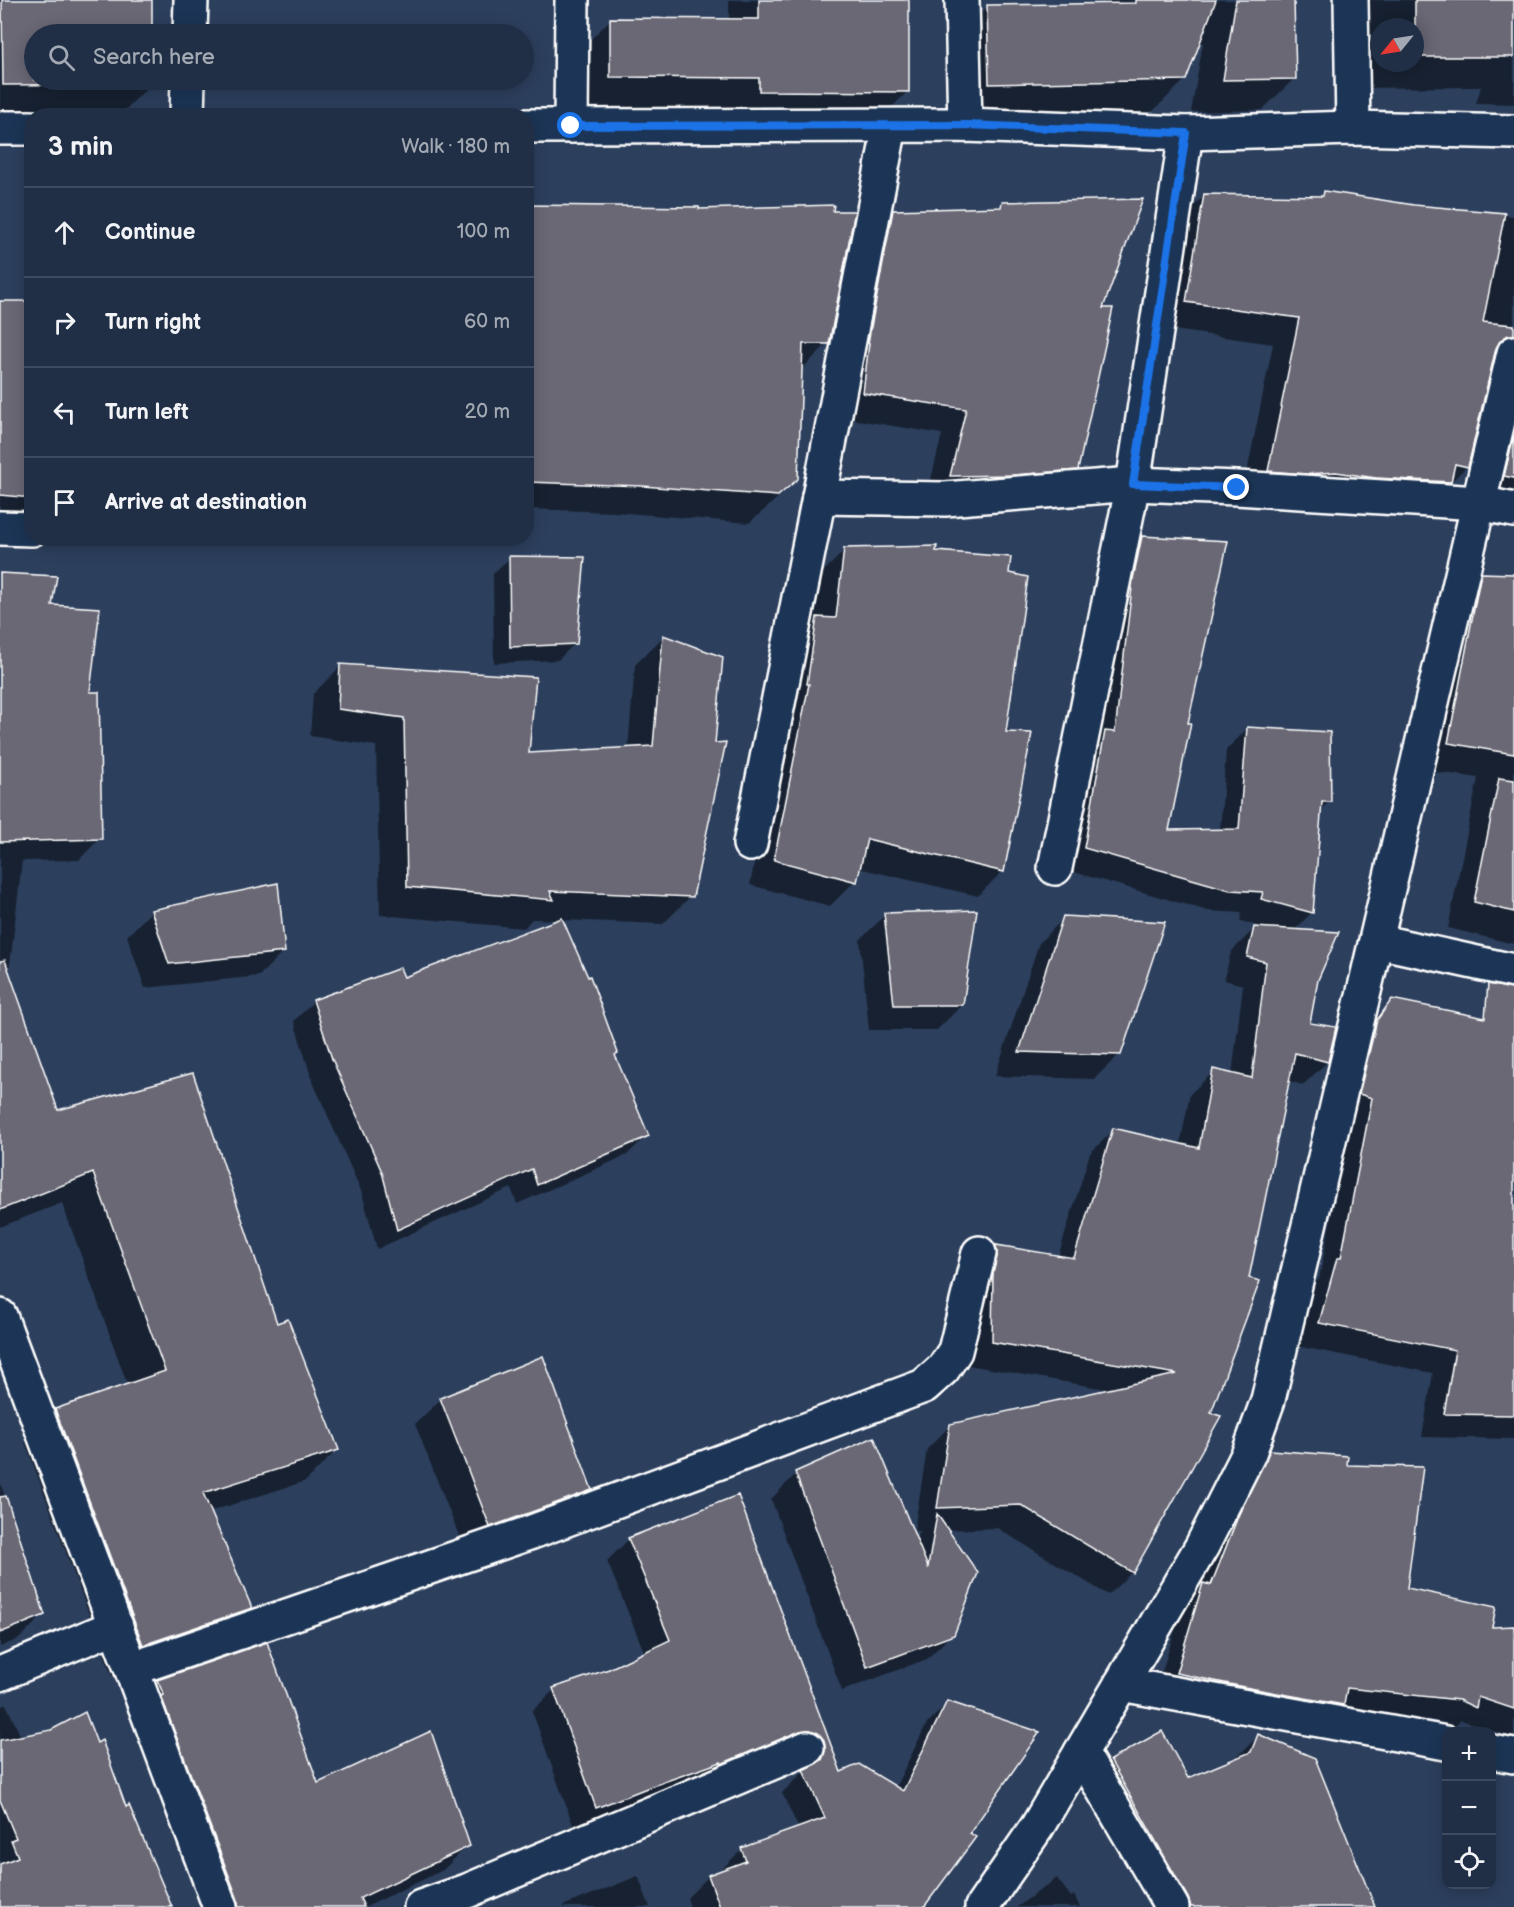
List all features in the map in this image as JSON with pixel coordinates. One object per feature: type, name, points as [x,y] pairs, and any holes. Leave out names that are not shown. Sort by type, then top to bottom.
[{"type":"street","points":[[190,24],[191,0]]},
{"type":"street","points":[[571,126],[572,0]]},
{"type":"street","points":[[962,0],[965,125]]},
{"type":"street","points":[[1351,0],[1353,128]]},
{"type":"street","points":[[187,108],[188,90]]},
{"type":"street","points":[[534,126],[965,125],[1186,133],[1353,128],[1514,132]]},
{"type":"street","points":[[750,844],[890,126]]},
{"type":"street","points":[[0,128],[24,128]]},
{"type":"street","points":[[1055,868],[1133,484],[1186,133]]},
{"type":"street","points":[[981,1907],[1037,1827],[1202,1546],[1249,1453],[1268,1400],[1514,353]]},
{"type":"street","points":[[819,497],[945,499],[1133,484],[1479,503],[1514,510]]},
{"type":"street","points":[[0,528],[24,529]]},
{"type":"street","points":[[1377,941],[1514,972]]},
{"type":"street","points":[[132,1669],[532,1532],[924,1386],[943,1369],[955,1351],[980,1253]]},
{"type":"street","points":[[0,1316],[6,1350],[116,1626],[220,1907]]},
{"type":"street","points":[[0,1674],[116,1626]]},
{"type":"street","points":[[1121,1684],[1442,1742]]},
{"type":"street","points":[[421,1907],[467,1891],[807,1748]]},
{"type":"street","points":[[1081,1752],[1173,1907]]},
{"type":"street","points":[[1496,1753],[1514,1756]]},
{"type":"building","points":[[2,0],[152,0],[152,24],[24,24],[24,85],[3,85]]},
{"type":"building","points":[[759,0],[909,0],[909,92],[759,91],[759,78],[610,77],[610,18],[759,19]]},
{"type":"building","points":[[1136,0],[1216,0],[1186,80],[989,84],[987,5],[1136,3]]},
{"type":"building","points":[[1236,0],[1294,0],[1296,79],[1223,80]]},
{"type":"building","points":[[1415,0],[1514,0],[1514,57],[1424,57],[1424,18],[1415,18]]},
{"type":"building","points":[[1324,191],[1414,205],[1505,213],[1483,322],[1514,325],[1514,335],[1508,335],[1501,340],[1496,348],[1468,467],[1455,464],[1451,482],[1376,478],[1336,472],[1306,474],[1268,471],[1299,318],[1186,302],[1204,194],[1323,196]]},
{"type":"building","points":[[1143,199],[1103,308],[1113,308],[1078,470],[1014,475],[950,476],[966,409],[863,393],[868,343],[893,210],[1001,207],[1002,202]]},
{"type":"building","points":[[534,205],[699,207],[699,209],[834,205],[833,211],[855,211],[829,344],[803,344],[798,479],[778,496],[642,486],[534,482]]},
{"type":"building","points":[[0,301],[24,301],[24,497],[0,495]]},
{"type":"building","points":[[1514,435],[1514,478],[1504,476]]},
{"type":"building","points":[[1142,536],[1228,541],[1188,723],[1191,723],[1169,830],[1239,829],[1247,727],[1330,732],[1331,802],[1322,802],[1313,913],[1261,899],[1263,892],[1230,890],[1084,848],[1105,731],[1115,732],[1133,579]]},
{"type":"building","points":[[937,546],[936,551],[1011,557],[1009,573],[1028,577],[1006,732],[1032,733],[1004,872],[867,839],[857,882],[774,860],[809,684],[807,684],[817,617],[836,618],[844,548]]},
{"type":"building","points":[[509,556],[585,557],[577,644],[510,647]]},
{"type":"building","points":[[0,573],[57,576],[52,605],[100,608],[90,692],[99,692],[102,839],[0,842]]},
{"type":"building","points":[[1481,573],[1514,574],[1514,754],[1448,743]]},
{"type":"building","points":[[663,635],[723,657],[715,743],[726,742],[693,897],[550,891],[554,900],[407,887],[404,718],[338,709],[340,664],[536,677],[529,753],[653,746]]},
{"type":"building","points":[[1499,778],[1514,780],[1514,912],[1474,902]]},
{"type":"building","points":[[278,883],[285,952],[169,964],[151,910]]},
{"type":"building","points":[[977,910],[963,1005],[894,1005],[884,913]]},
{"type":"building","points":[[1063,916],[1165,922],[1121,1055],[1019,1052]]},
{"type":"building","points":[[562,918],[588,977],[590,976],[618,1053],[615,1055],[649,1136],[537,1185],[532,1169],[397,1230],[382,1172],[332,1059],[313,1000],[400,968],[404,977]]},
{"type":"building","points":[[1254,927],[1339,932],[1318,980],[1310,1023],[1336,1027],[1328,1062],[1295,1053],[1249,1278],[1260,1281],[1211,1413],[1221,1416],[1133,1573],[1021,1505],[937,1508],[950,1424],[1177,1374],[992,1342],[993,1273],[997,1257],[996,1245],[1074,1258],[1113,1128],[1199,1148],[1213,1069],[1252,1078],[1266,962],[1247,957]]},
{"type":"building","points":[[5,960],[58,1110],[193,1073],[277,1323],[288,1319],[339,1450],[203,1493],[252,1608],[143,1645],[55,1409],[165,1371],[93,1173],[0,1210],[0,961]]},
{"type":"building","points":[[1488,984],[1514,989],[1514,1415],[1444,1414],[1455,1350],[1319,1323],[1337,1258],[1341,1258],[1372,1098],[1359,1094],[1377,1020],[1392,999],[1485,1018]]},
{"type":"building","points":[[543,1356],[592,1490],[490,1527],[440,1398]]},
{"type":"building","points":[[874,1437],[928,1567],[937,1514],[978,1573],[954,1635],[867,1667],[795,1472]]},
{"type":"building","points":[[1270,1450],[1348,1456],[1347,1465],[1423,1467],[1407,1588],[1496,1607],[1492,1627],[1514,1626],[1514,1709],[1478,1697],[1476,1708],[1459,1700],[1347,1688],[1344,1705],[1176,1673],[1203,1583],[1211,1585],[1239,1514]]},
{"type":"building","points":[[738,1495],[841,1772],[859,1764],[903,1791],[947,1701],[1040,1732],[970,1833],[976,1837],[924,1907],[720,1907],[708,1875],[746,1861],[741,1848],[825,1818],[803,1770],[822,1760],[825,1751],[824,1740],[818,1733],[810,1730],[800,1731],[721,1764],[721,1762],[652,1786],[596,1808],[553,1688],[609,1669],[670,1640],[628,1538]]},
{"type":"building","points":[[6,1496],[45,1615],[0,1633],[0,1497]]},
{"type":"building","points":[[267,1642],[318,1783],[431,1731],[470,1846],[360,1898],[364,1907],[238,1907],[238,1900],[157,1680]]},
{"type":"building","points":[[85,1712],[97,1743],[102,1740],[126,1807],[129,1805],[172,1907],[0,1907],[0,1864],[18,1857],[11,1840],[16,1838],[0,1800],[0,1740],[51,1730]]},
{"type":"building","points":[[1162,1731],[1188,1778],[1251,1752],[1258,1734],[1315,1758],[1375,1907],[1191,1907],[1110,1760]]},
{"type":"route","points":[[571,126],[965,125],[1186,133],[1133,484],[1237,488]]}]
